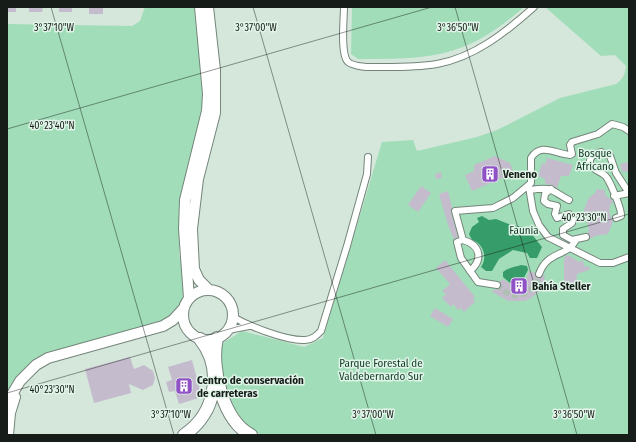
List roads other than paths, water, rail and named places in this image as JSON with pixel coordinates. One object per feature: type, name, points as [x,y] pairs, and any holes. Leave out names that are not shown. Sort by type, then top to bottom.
[{"type":"highway","points":[[216,338],[215,355],[225,407],[239,427],[251,435]]},
{"type":"highway","points":[[184,435],[200,421],[206,413],[213,388],[210,354],[200,339]]},
{"type":"main road","points":[[189,331],[183,321],[184,309],[189,298],[184,229],[185,200],[207,111],[208,94],[200,7]]},
{"type":"main road","points":[[208,7],[215,70],[215,113],[198,179],[192,229],[194,269],[199,280],[209,290]]},
{"type":"main road","points":[[163,326],[177,327],[189,331],[200,339],[216,338],[228,330],[233,317],[231,307],[226,298],[218,292],[209,290],[198,292],[189,298]]},
{"type":"main road","points":[[7,403],[20,382],[36,365],[55,355],[163,326],[184,309]]},
{"type":"main road","points":[[8,435],[10,412],[16,394],[39,368],[51,360],[68,352]]},
{"type":"street","points":[[344,7],[344,52],[347,61],[355,66],[366,67],[438,64],[472,52],[508,30],[534,7]]},
{"type":"street","points":[[629,131],[623,127],[612,124],[598,134],[572,142],[570,145],[572,154],[570,155],[545,149],[538,150],[531,158],[531,183],[529,189],[533,211],[539,225],[548,237],[600,263],[613,263],[629,257]]},
{"type":"street","points":[[614,196],[629,193],[616,173],[612,158],[605,153],[597,153],[590,159],[590,164],[592,168],[608,179],[614,196],[622,211],[621,216],[616,218]]},
{"type":"street","points":[[233,317],[249,326],[305,340],[314,338],[321,331],[349,240],[367,174],[368,157]]},
{"type":"street","points":[[470,271],[478,263],[479,256],[476,249],[463,240],[455,211],[493,208],[511,200],[529,189],[551,189],[569,200]]},
{"type":"street","points":[[551,189],[545,194],[544,201],[548,204],[557,206],[555,216],[557,218],[569,214],[572,216],[573,222],[565,227],[563,233],[568,238],[576,240]]},
{"type":"street","points":[[539,274],[548,259],[568,248],[576,240],[586,237]]},
{"type":"street","points":[[463,240],[457,242],[461,258],[478,282],[497,285]]},
{"type":"street","points":[[228,330],[249,326]]},
{"type":"tunnel","points":[[497,285],[514,295],[523,294],[534,286],[537,282],[539,274]]},
{"type":"place","name":"Veneno","points":[[490,174]]},
{"type":"place","name":"Bahía Steller","points":[[519,286]]},
{"type":"place","name":"Centro de conservación de carreteras","points":[[184,386]]},
{"type":"park label","name":"Bosque Africano","points":[[595,159]]},
{"type":"park label","name":"Faunia","points":[[524,230]]},
{"type":"park label","name":"Parque Forestal de Valdebernardo Sur","points":[[381,369]]}]
